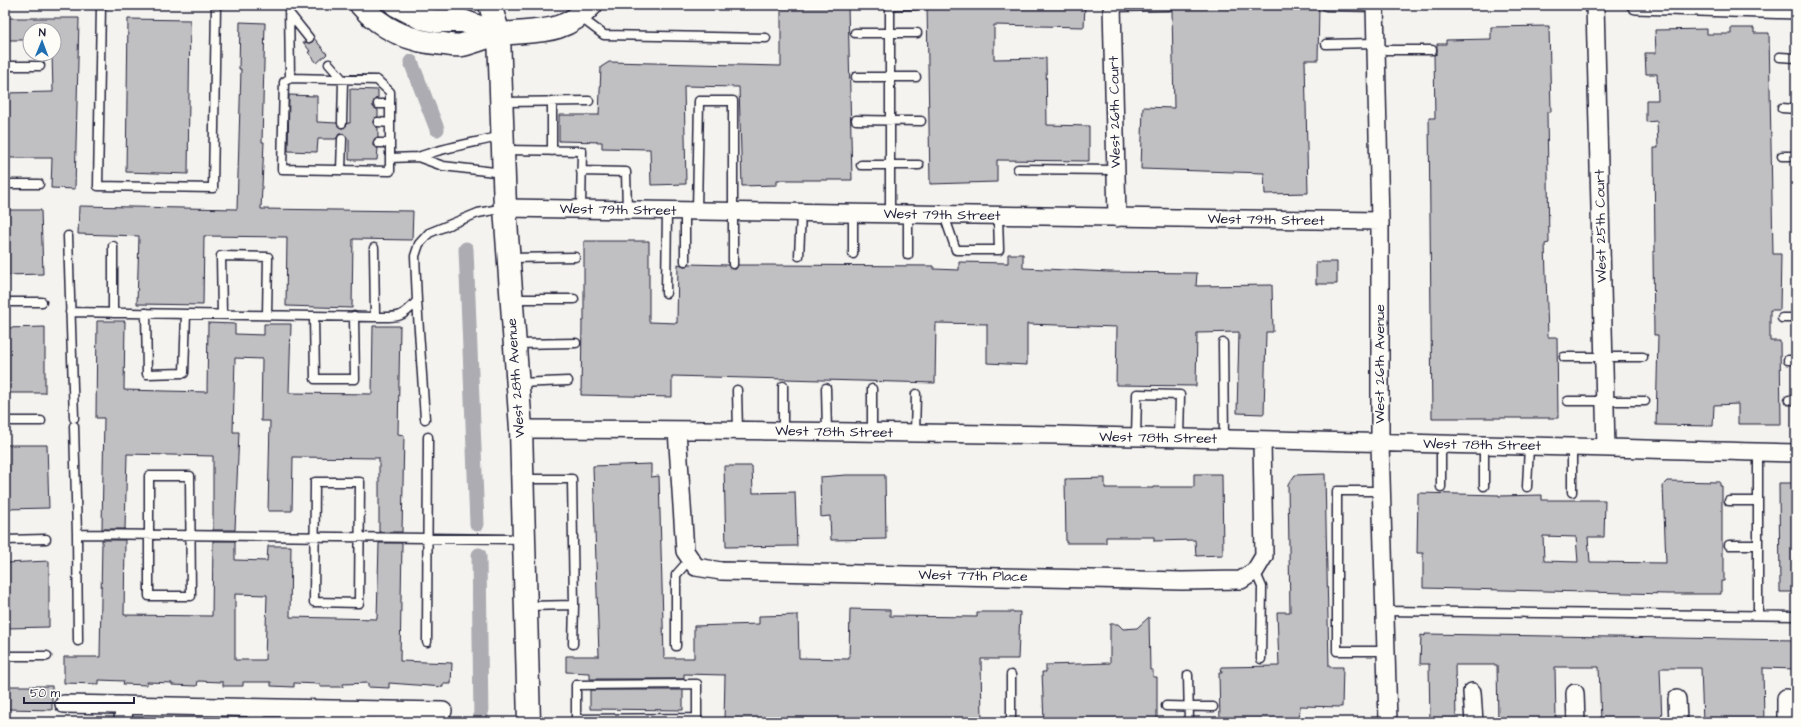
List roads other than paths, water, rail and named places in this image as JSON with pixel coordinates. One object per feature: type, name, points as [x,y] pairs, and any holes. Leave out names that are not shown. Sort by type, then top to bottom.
[{"type":"main road","points":[[361,5],[374,19],[387,28],[425,42],[461,45],[499,34],[554,29],[566,25],[585,11]]},
{"type":"main road","points":[[396,5],[421,18],[436,21],[463,21],[499,34]]},
{"type":"main road","name":"West 28th Avenue","points":[[490,5],[499,34]]},
{"type":"main road","name":"West 28th Avenue","points":[[506,5],[499,34],[502,143],[510,299],[521,429],[529,722]]},
{"type":"street","name":"West 25th Court","points":[[1595,5],[1606,448]]},
{"type":"street","points":[[1636,5],[1796,10]]},
{"type":"street","name":"West 26th Court","points":[[1112,6],[1117,218]]},
{"type":"street","name":"West 26th Avenue","points":[[1375,6],[1380,221],[1380,443],[1388,722]]},
{"type":"street","name":"West 79th Street","points":[[505,208],[1380,221]]},
{"type":"street","name":"West 78th Street","points":[[521,429],[783,431],[1179,438],[1796,453]]},
{"type":"street","points":[[677,430],[685,551],[690,559]]},
{"type":"street","points":[[1255,571],[1264,556],[1262,440]]},
{"type":"street","name":"West 77th Place","points":[[690,559],[696,567],[721,571],[1166,581],[1241,580],[1255,571]]},
{"type":"street","points":[[1472,692],[1474,722]]},
{"type":"street","points":[[1575,692],[1576,722]]},
{"type":"street","points":[[1786,698],[1786,722]]},
{"type":"street","points":[[1677,699],[1678,722]]},
{"type":"street","points":[[64,704],[123,714],[386,716],[443,711]]},
{"type":"lane","points":[[101,5],[98,186],[212,188],[216,5]]},
{"type":"lane","points":[[890,214],[889,120],[890,33],[892,5],[916,5]]},
{"type":"lane","points":[[1112,6],[1169,6]]},
{"type":"lane","points":[[1326,6],[1375,6]]},
{"type":"lane","points":[[289,9],[309,38]]},
{"type":"lane","points":[[289,9],[290,78]]},
{"type":"lane","points":[[585,11],[604,35],[766,38]]},
{"type":"lane","points":[[855,33],[917,33]]},
{"type":"lane","points":[[1326,44],[1432,50]]},
{"type":"lane","points":[[1780,58],[1796,58]]},
{"type":"lane","points":[[329,64],[343,80],[346,103],[345,122]]},
{"type":"lane","points":[[5,66],[40,66]]},
{"type":"lane","points":[[856,77],[916,77]]},
{"type":"lane","points":[[290,78],[343,80],[377,80],[390,92],[390,171],[282,169],[284,82],[290,78]]},
{"type":"lane","points":[[552,101],[552,151]]},
{"type":"lane","points":[[501,102],[589,101]]},
{"type":"lane","points":[[685,261],[691,211],[699,101],[733,101],[733,264]]},
{"type":"lane","points":[[378,104],[390,104]]},
{"type":"lane","points":[[1782,108],[1796,109]]},
{"type":"lane","points":[[856,120],[921,121]]},
{"type":"lane","points":[[378,122],[390,123]]},
{"type":"lane","points":[[341,170],[344,141]]},
{"type":"lane","points":[[378,143],[390,143]]},
{"type":"lane","points":[[390,158],[418,157],[438,150],[462,146],[502,143],[552,151],[582,151],[581,209]]},
{"type":"lane","points":[[1782,156],[1796,156]]},
{"type":"lane","points":[[418,157],[444,166],[504,173]]},
{"type":"lane","points":[[861,165],[919,165]]},
{"type":"lane","points":[[1018,169],[1116,170]]},
{"type":"lane","points":[[581,171],[626,172],[627,210]]},
{"type":"lane","points":[[5,184],[39,184]]},
{"type":"lane","points":[[425,418],[415,256],[419,244],[430,232],[478,213],[505,208]]},
{"type":"lane","points":[[666,293],[667,210]]},
{"type":"lane","points":[[799,256],[801,212]]},
{"type":"lane","points":[[853,213],[853,254]]},
{"type":"lane","points":[[908,214],[908,255]]},
{"type":"lane","points":[[944,215],[956,250],[999,250],[998,216]]},
{"type":"lane","points":[[68,236],[77,534],[78,641]]},
{"type":"lane","points":[[113,246],[113,313]]},
{"type":"lane","points":[[374,248],[375,317]]},
{"type":"lane","points":[[222,314],[221,256],[268,257],[267,315]]},
{"type":"lane","points":[[508,258],[575,257]]},
{"type":"lane","points":[[510,299],[574,299]]},
{"type":"lane","points":[[70,312],[394,317],[406,314],[417,301]]},
{"type":"lane","points":[[5,302],[42,302]]},
{"type":"lane","points":[[146,313],[147,374],[184,373],[186,314]]},
{"type":"lane","points":[[314,316],[315,379],[355,379],[354,316]]},
{"type":"lane","points":[[1782,318],[1796,318]]},
{"type":"lane","points":[[514,344],[576,343]]},
{"type":"lane","points":[[1223,343],[1224,440]]},
{"type":"lane","points":[[1564,357],[1643,357]]},
{"type":"lane","points":[[517,383],[568,381]]},
{"type":"lane","points":[[783,386],[783,431]]},
{"type":"lane","points":[[826,388],[827,432]]},
{"type":"lane","points":[[872,389],[872,433]]},
{"type":"lane","points":[[737,390],[738,431]]},
{"type":"lane","points":[[915,434],[916,394]]},
{"type":"lane","points":[[1136,438],[1137,394],[1180,395],[1179,438]]},
{"type":"lane","points":[[1568,401],[1644,401]]},
{"type":"lane","points":[[5,421],[41,421]]},
{"type":"lane","points":[[427,642],[428,437]]},
{"type":"lane","points":[[1441,444],[1441,487]]},
{"type":"lane","points":[[1484,445],[1484,486]]},
{"type":"lane","points":[[1527,487],[1529,446]]},
{"type":"lane","points":[[1572,447],[1572,492]]},
{"type":"lane","points":[[1758,452],[1758,615]]},
{"type":"lane","points":[[149,476],[190,476],[190,535],[191,596],[149,596],[149,476]]},
{"type":"lane","points":[[522,480],[572,479],[574,605],[573,644]]},
{"type":"lane","points":[[316,482],[360,482],[359,537],[359,603],[314,602],[316,482]]},
{"type":"lane","points":[[1381,491],[1337,491],[1337,651],[1386,651]]},
{"type":"lane","points":[[1729,501],[1758,501]]},
{"type":"lane","points":[[77,534],[524,538]]},
{"type":"lane","points":[[5,540],[46,540]]},
{"type":"lane","points":[[1729,545],[1758,545]]},
{"type":"lane","points":[[676,646],[676,575],[690,559]]},
{"type":"lane","points":[[1255,571],[1262,587],[1262,659]]},
{"type":"lane","points":[[526,606],[574,605]]},
{"type":"lane","points":[[1385,611],[1796,616]]},
{"type":"lane","points":[[5,656],[47,656]]},
{"type":"lane","points":[[1011,675],[1011,722]]},
{"type":"lane","points":[[1188,675],[1189,722]]},
{"type":"lane","points":[[697,684],[697,720],[576,719],[576,685],[697,684]]},
{"type":"lane","points":[[1166,706],[1213,706]]},
{"type":"waterway","points":[[411,62],[437,129]]},
{"type":"waterway","points":[[466,249],[477,524]]},
{"type":"waterway","points":[[479,555],[481,722]]}]
